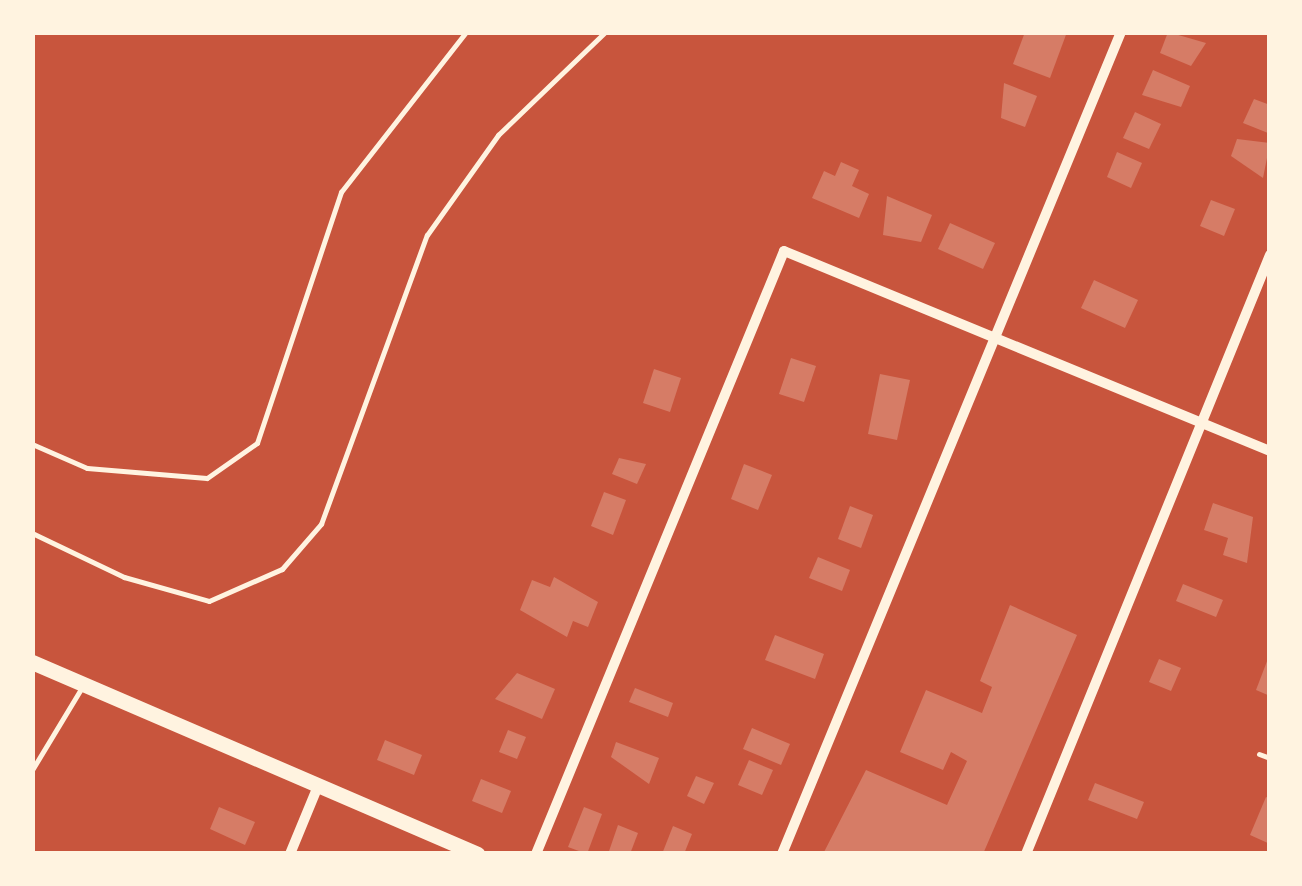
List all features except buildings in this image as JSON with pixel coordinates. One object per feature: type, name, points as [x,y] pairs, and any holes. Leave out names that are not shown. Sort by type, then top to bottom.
[{"type":"main road","points":[[32,662],[477,854]]},
{"type":"street","points":[[782,854],[1121,32]]},
{"type":"street","points":[[536,854],[784,250],[1270,450]]},
{"type":"street","points":[[1026,854],[1198,422],[1270,256]]},
{"type":"street","points":[[290,854],[318,786]]},
{"type":"lane","points":[[32,444],[87,468],[207,478],[258,443],[341,192],[466,32]]},
{"type":"lane","points":[[32,533],[124,576],[209,601],[282,569],[322,524],[426,235],[498,135],[605,32]]},
{"type":"lane","points":[[32,770],[84,684]]},
{"type":"lane","points":[[1258,754],[1270,758]]}]
